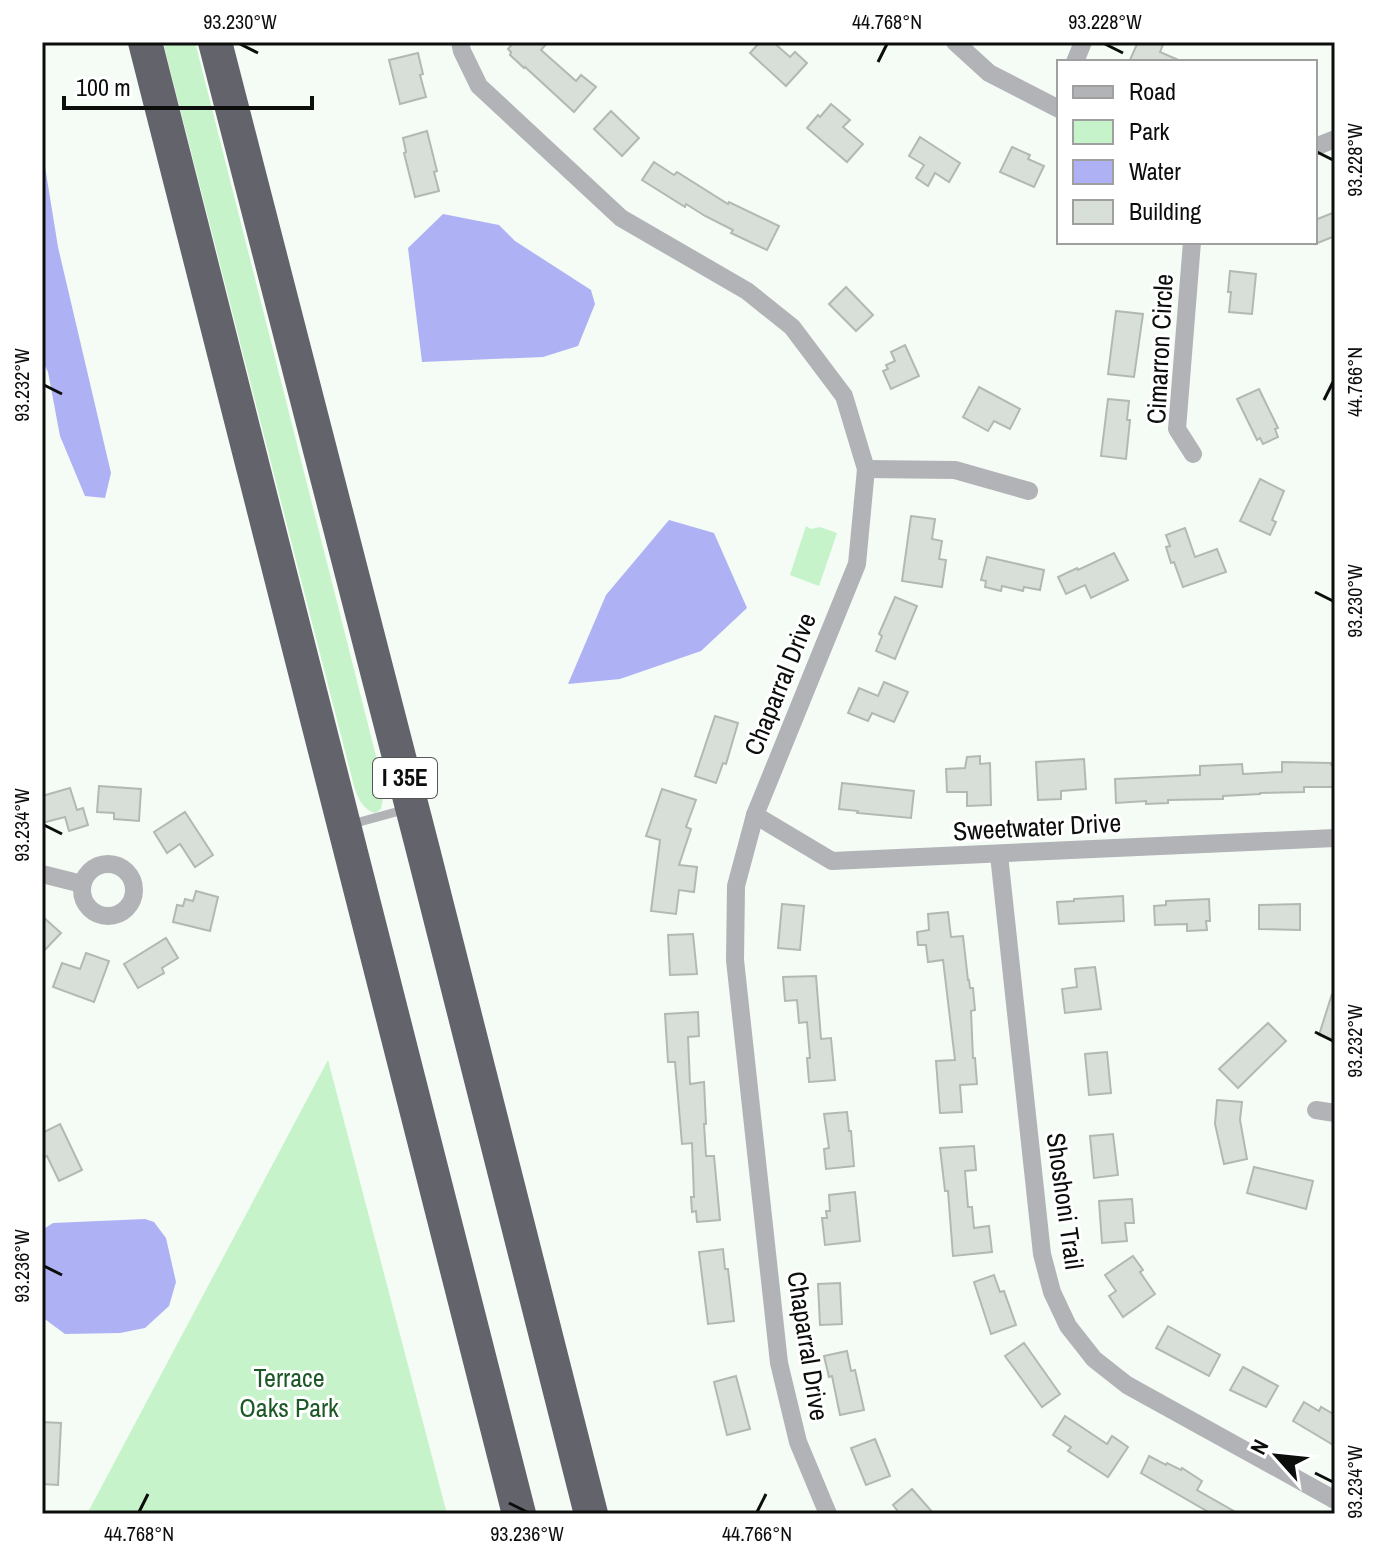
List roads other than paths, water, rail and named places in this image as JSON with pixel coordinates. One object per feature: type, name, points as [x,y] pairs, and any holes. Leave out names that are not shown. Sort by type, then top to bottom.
[{"type":"highway","name":"I 35E","points":[[145,42],[519,1514]]},
{"type":"highway","name":"I 35E","points":[[215,42],[591,1514]]},
{"type":"street","name":"Chaparral Drive","points":[[460,42],[479,86],[621,218],[747,291],[792,327],[844,396],[866,469],[857,564],[755,815],[736,886],[735,960],[779,1363],[798,1442],[828,1514]]},
{"type":"street","points":[[955,42],[989,73],[1057,106]]},
{"type":"street","name":"Cimarron Circle","points":[[1192,244],[1177,429],[1193,454]]},
{"type":"street","points":[[866,469],[955,470],[1029,491]]},
{"type":"street","name":"Sweetwater Drive","points":[[755,815],[832,861],[1335,838]]},
{"type":"street","name":"Shoshoni Trail","points":[[999,855],[1042,1254],[1052,1292],[1068,1326],[1094,1359],[1127,1385],[1335,1500]]},
{"type":"street","points":[[42,874],[82,884]]},
{"type":"lane","points":[[345,826],[412,808]]},
{"type":"water","points":[[42,148],[58,247],[111,473],[105,498],[85,496],[60,436],[48,372],[42,360]]},
{"type":"water","points":[[443,214],[499,225],[515,241],[591,290],[595,304],[578,346],[543,357],[422,362],[408,248]]},
{"type":"water","points":[[669,520],[714,533],[747,608],[701,651],[620,679],[568,684],[606,595]]},
{"type":"water","points":[[145,1219],[154,1222],[166,1238],[176,1282],[169,1306],[145,1328],[120,1333],[65,1334],[42,1317],[42,1230],[53,1223]]},
{"type":"park label","name":"Terrace Oaks Park","points":[[289,1393]]}]
